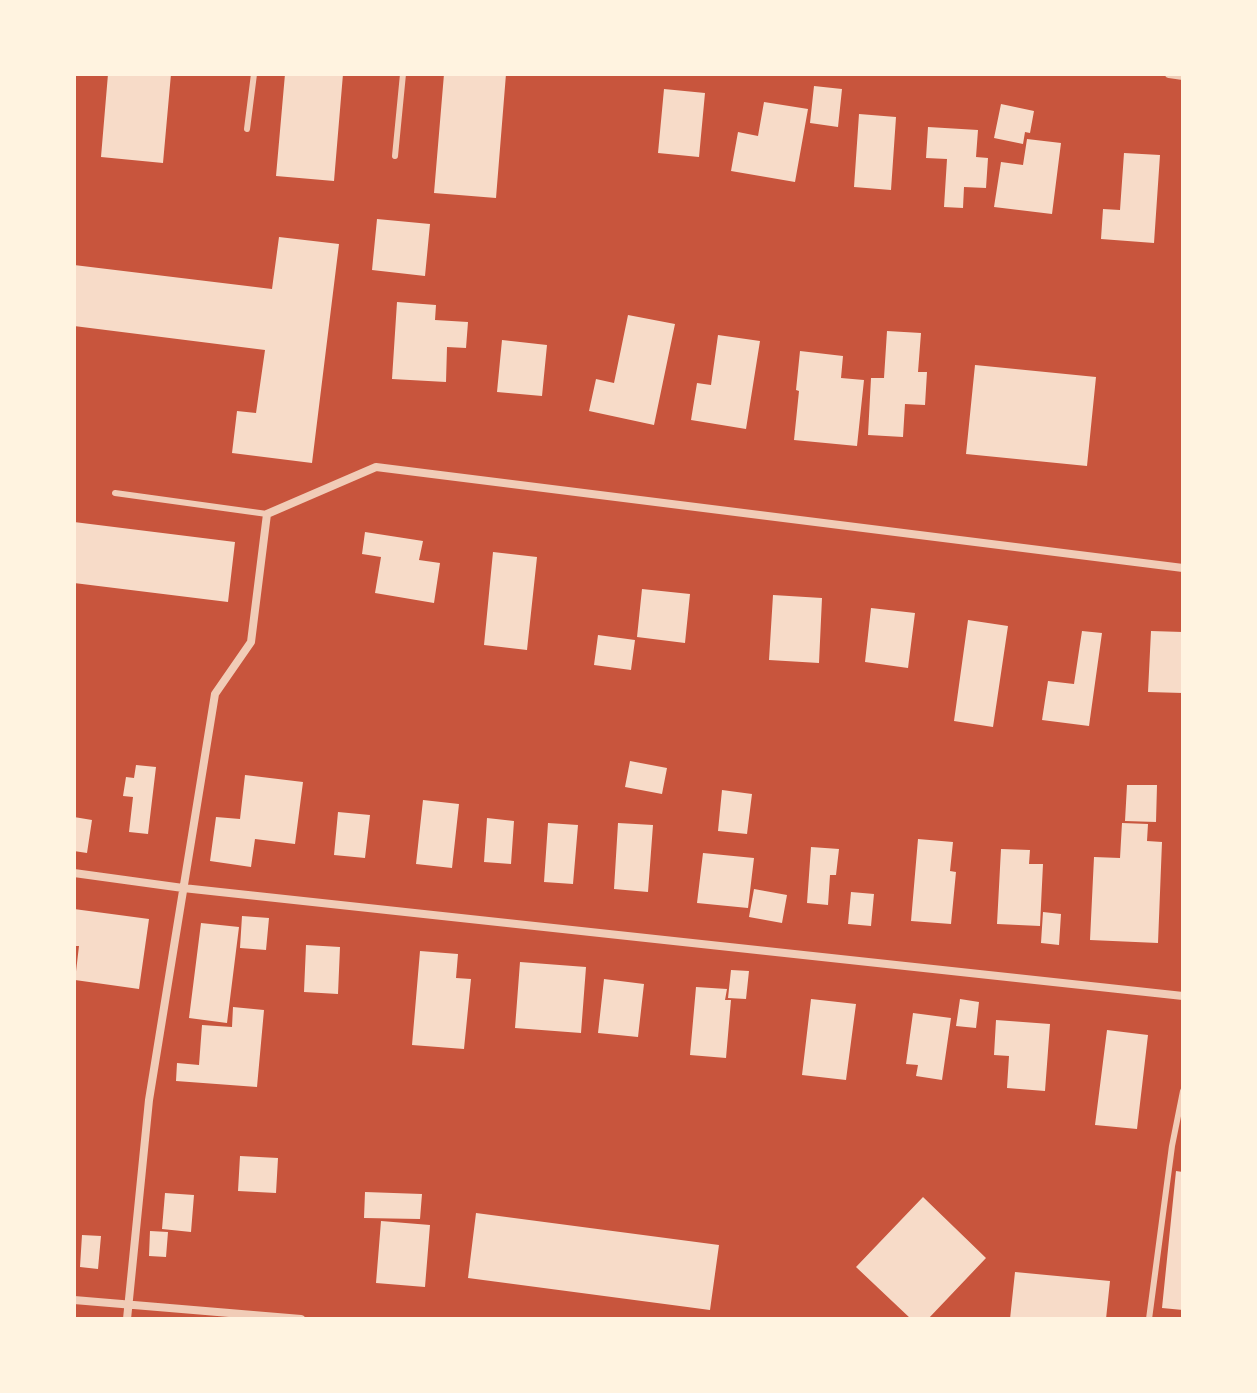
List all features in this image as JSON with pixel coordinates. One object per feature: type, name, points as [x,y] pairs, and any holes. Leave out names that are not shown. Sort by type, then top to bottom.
[{"type":"street","points":[[1169,74],[1183,76]]},
{"type":"street","points":[[127,1319],[149,1100],[215,694],[251,642],[267,514],[376,467],[1183,568]]},
{"type":"street","points":[[74,873],[183,888],[1183,996]]},
{"type":"street","points":[[74,1300],[301,1319]]},
{"type":"lane","points":[[247,129],[254,74]]},
{"type":"lane","points":[[395,156],[403,74]]},
{"type":"lane","points":[[115,493],[267,514]]},
{"type":"lane","points":[[1149,1319],[1172,1146],[1183,1091]]},
{"type":"building","points":[[108,74],[171,74],[163,163],[101,157]]},
{"type":"building","points":[[285,74],[343,74],[334,181],[276,176]]},
{"type":"building","points":[[444,74],[506,74],[496,198],[434,193]]},
{"type":"building","points":[[814,86],[842,89],[838,127],[810,123]]},
{"type":"building","points":[[664,89],[705,93],[699,157],[658,153]]},
{"type":"building","points":[[764,102],[808,109],[795,182],[731,171],[738,132],[758,136]]},
{"type":"building","points":[[1001,104],[1034,111],[1030,133],[1025,132],[1023,144],[994,138]]},
{"type":"building","points":[[859,114],[896,117],[891,190],[854,187]]},
{"type":"building","points":[[928,127],[978,130],[976,157],[988,158],[986,188],[964,187],[963,208],[944,207],[947,159],[926,158]]},
{"type":"building","points":[[1027,139],[1061,143],[1052,214],[994,207],[1001,162],[1023,165]]},
{"type":"building","points":[[1124,153],[1160,155],[1154,243],[1101,239],[1103,209],[1120,210]]},
{"type":"building","points":[[377,219],[430,224],[425,276],[372,270]]},
{"type":"building","points":[[279,237],[339,244],[312,463],[232,453],[237,411],[256,413],[265,350],[74,326],[74,265],[272,289]]},
{"type":"building","points":[[397,302],[436,305],[435,320],[468,322],[466,348],[447,347],[446,382],[392,379]]},
{"type":"building","points":[[628,315],[675,324],[654,425],[589,411],[596,379],[614,383]]},
{"type":"building","points":[[887,331],[921,333],[918,372],[927,372],[925,405],[905,404],[903,437],[868,435],[871,378],[884,378]]},
{"type":"building","points":[[718,335],[760,341],[746,429],[691,420],[697,383],[711,385]]},
{"type":"building","points":[[502,340],[547,345],[542,396],[497,392]]},
{"type":"building","points":[[800,351],[843,356],[841,378],[864,380],[857,446],[794,440]]},
{"type":"building","points":[[975,365],[1096,377],[1087,466],[966,454]]},
{"type":"building","points":[[74,522],[235,542],[228,602],[74,583]]},
{"type":"building","points":[[365,532],[423,541],[419,560],[440,563],[434,603],[375,593],[381,557],[362,554]]},
{"type":"building","points":[[493,552],[537,557],[527,650],[484,645]]},
{"type":"building","points":[[642,589],[690,594],[685,643],[637,637]]},
{"type":"building","points":[[773,595],[822,598],[819,663],[769,660]]},
{"type":"building","points":[[871,608],[915,613],[908,668],[865,662]]},
{"type":"building","points":[[968,620],[1008,626],[993,727],[954,721]]},
{"type":"building","points":[[1082,631],[1102,633],[1089,726],[1042,720],[1048,681],[1074,684]]},
{"type":"building","points":[[1151,631],[1183,632],[1183,693],[1148,692]]},
{"type":"building","points":[[598,635],[635,640],[631,670],[594,665]]},
{"type":"building","points":[[630,761],[667,768],[662,794],[625,787]]},
{"type":"building","points":[[136,765],[156,767],[148,834],[129,832],[133,797],[123,796],[126,777],[134,778]]},
{"type":"building","points":[[245,775],[303,782],[295,844],[255,839],[251,867],[210,861],[216,817],[240,819]]},
{"type":"building","points":[[1127,785],[1157,785],[1156,822],[1125,821]]},
{"type":"building","points":[[722,790],[752,794],[747,834],[718,831]]},
{"type":"building","points":[[423,800],[459,804],[452,868],[416,864]]},
{"type":"building","points":[[338,812],[370,815],[365,858],[334,855]]},
{"type":"building","points":[[74,817],[92,820],[87,853],[74,851]]},
{"type":"building","points":[[487,818],[514,821],[511,864],[484,862]]},
{"type":"building","points":[[548,823],[578,825],[573,884],[544,882]]},
{"type":"building","points":[[618,823],[653,825],[648,892],[614,889]]},
{"type":"building","points":[[1122,823],[1148,824],[1147,841],[1162,842],[1158,943],[1090,940],[1094,857],[1120,858]]},
{"type":"building","points":[[918,839],[953,842],[950,871],[956,872],[951,924],[911,921]]},
{"type":"building","points":[[811,847],[839,849],[836,875],[830,875],[828,905],[807,903]]},
{"type":"building","points":[[1001,849],[1030,850],[1029,864],[1043,864],[1040,926],[997,924]]},
{"type":"building","points":[[703,853],[754,858],[748,908],[697,903]]},
{"type":"building","points":[[754,889],[787,895],[782,923],[749,917]]},
{"type":"building","points":[[851,892],[874,894],[871,926],[848,924]]},
{"type":"building","points":[[74,909],[149,919],[139,989],[75,980],[79,946],[74,946]]},
{"type":"building","points":[[1043,912],[1061,914],[1059,945],[1041,943]]},
{"type":"building","points":[[242,916],[269,918],[266,950],[240,948]]},
{"type":"building","points":[[201,923],[239,927],[227,1023],[189,1018]]},
{"type":"building","points":[[306,945],[340,947],[338,994],[304,992]]},
{"type":"building","points":[[420,951],[458,954],[456,978],[471,979],[464,1049],[412,1045]]},
{"type":"building","points":[[520,962],[586,967],[581,1033],[515,1028]]},
{"type":"building","points":[[731,970],[749,971],[746,999],[728,998]]},
{"type":"building","points":[[604,979],[644,984],[638,1037],[598,1033]]},
{"type":"building","points":[[696,987],[727,989],[725,1000],[731,1000],[726,1058],[690,1055]]},
{"type":"building","points":[[811,999],[856,1004],[846,1080],[802,1075]]},
{"type":"building","points":[[960,999],[979,1002],[976,1028],[956,1026]]},
{"type":"building","points":[[233,1007],[264,1010],[257,1087],[176,1081],[177,1063],[199,1065],[202,1025],[232,1027]]},
{"type":"building","points":[[913,1013],[951,1018],[942,1080],[916,1076],[918,1065],[906,1064]]},
{"type":"building","points":[[996,1020],[1050,1024],[1045,1091],[1007,1088],[1009,1056],[994,1055]]},
{"type":"building","points":[[1107,1030],[1148,1035],[1137,1129],[1095,1125]]},
{"type":"building","points":[[240,1156],[278,1158],[276,1193],[238,1191]]},
{"type":"building","points":[[1176,1171],[1183,1172],[1183,1310],[1162,1308]]},
{"type":"building","points":[[365,1192],[422,1194],[420,1219],[364,1218]]},
{"type":"building","points":[[165,1193],[194,1195],[191,1232],[162,1229]]},
{"type":"building","points":[[923,1197],[986,1258],[928,1319],[911,1319],[856,1267]]},
{"type":"building","points":[[476,1213],[719,1245],[710,1310],[468,1278]]},
{"type":"building","points":[[381,1221],[430,1225],[425,1287],[376,1283]]},
{"type":"building","points":[[150,1231],[168,1232],[166,1257],[149,1256]]},
{"type":"building","points":[[82,1235],[101,1236],[98,1269],[80,1267]]},
{"type":"building","points":[[1015,1272],[1110,1281],[1106,1319],[1010,1319]]}]
